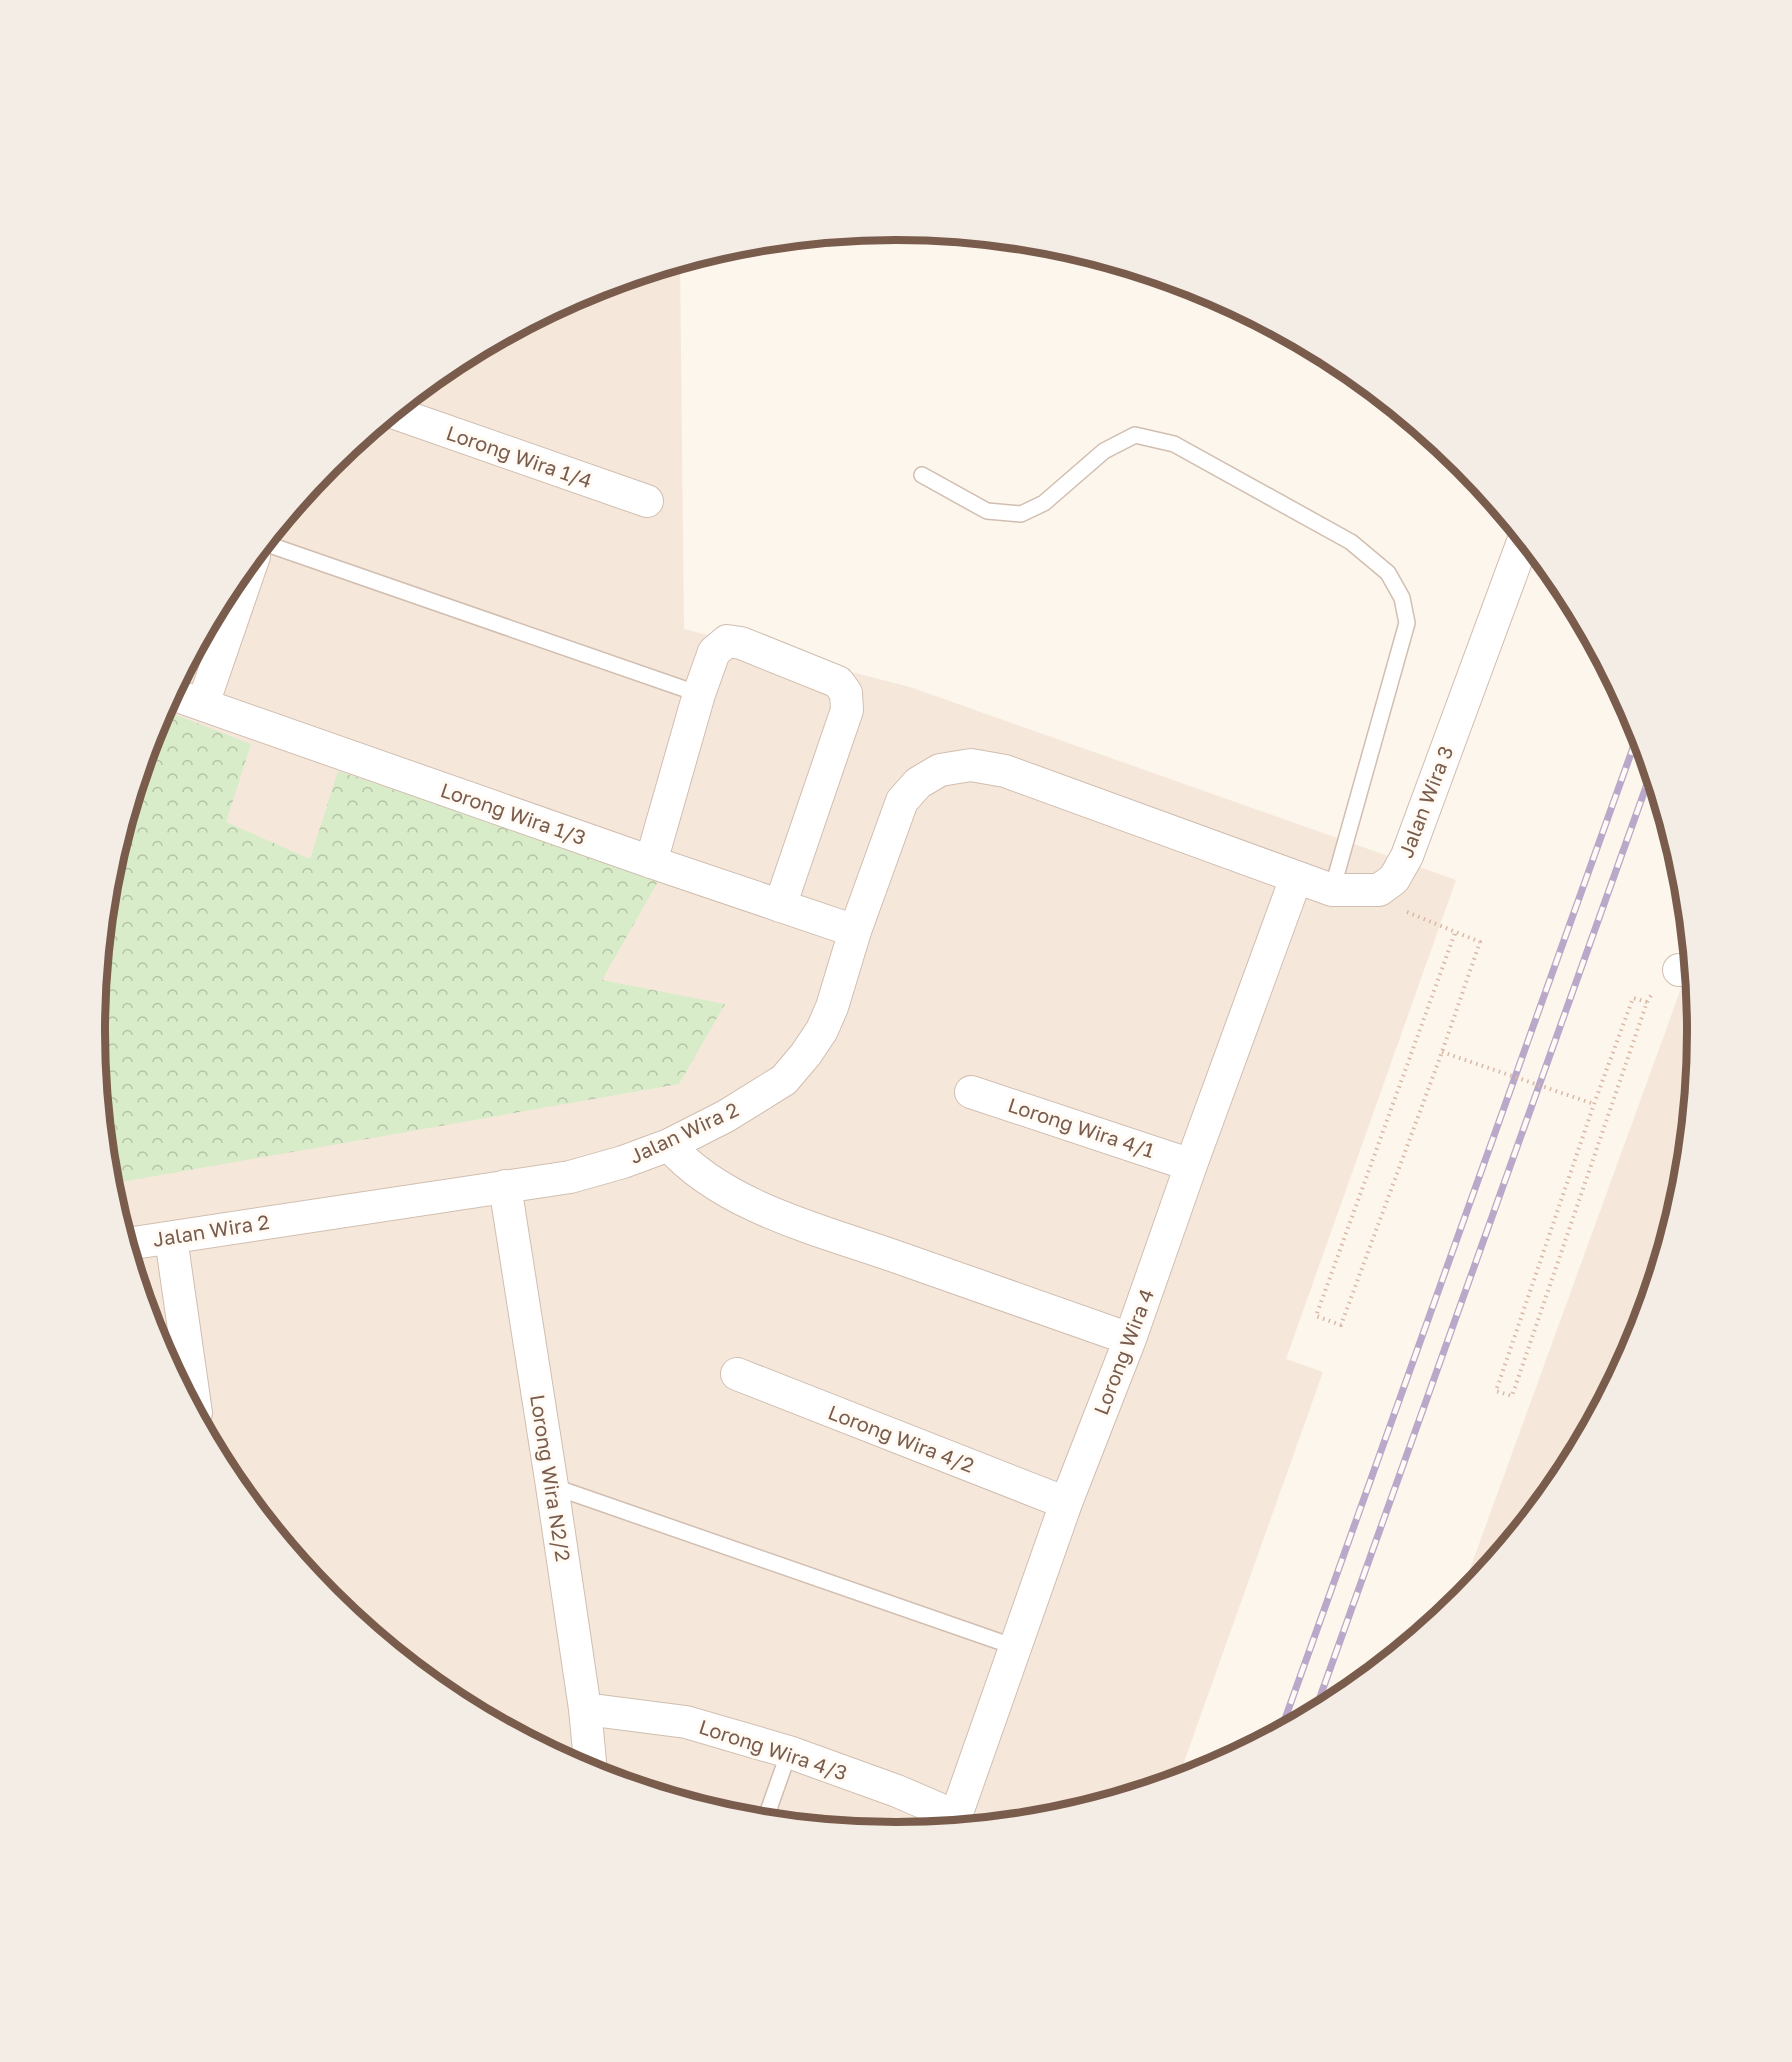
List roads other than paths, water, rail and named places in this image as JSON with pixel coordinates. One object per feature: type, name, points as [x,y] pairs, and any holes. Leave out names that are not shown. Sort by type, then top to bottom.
[{"type":"street","name":"Lorong Wira 1/4","points":[[400,415],[646,501]]},
{"type":"street","name":"Jalan Wira 3","points":[[1005,771],[1332,890],[1379,891],[1394,879],[1407,856],[1521,546]]},
{"type":"street","points":[[202,704],[245,582]]},
{"type":"street","points":[[651,862],[699,694],[714,652],[727,642],[741,643],[838,682],[846,693],[847,710],[780,906]]},
{"type":"street","name":"Lorong Wira 1/3","points":[[180,697],[855,931]]},
{"type":"street","name":"Jalan Wira 2","points":[[134,1243],[570,1176],[623,1161],[669,1144],[726,1116],[784,1080],[822,1030],[832,1007],[855,931],[902,801],[918,783],[940,770],[971,765],[1005,771]]},
{"type":"street","name":"Lorong Wira 4","points":[[955,1819],[1066,1503],[1130,1339],[1296,878]]},
{"type":"street","name":"Lorong Wira 4/1","points":[[971,1092],[1191,1165]]},
{"type":"street","points":[[669,1144],[683,1161],[738,1199],[1130,1339]]},
{"type":"street","name":"Lorong Wira N2/2","points":[[505,1186],[585,1709],[590,1761]]},
{"type":"street","points":[[171,1238],[193,1392]]},
{"type":"street","name":"Lorong Wira 4/2","points":[[737,1374],[1066,1503]]},
{"type":"street","name":"Lorong Wira 4/3","points":[[585,1709],[686,1722],[789,1752],[897,1791],[950,1820]]},
{"type":"lane","points":[[922,475],[987,511],[1021,514],[1044,503],[1104,451],[1135,435],[1174,444],[1351,542],[1388,573],[1401,598],[1407,623],[1332,890]]},
{"type":"lane","points":[[271,545],[699,694]]},
{"type":"lane","points":[[552,1486],[1015,1647]]},
{"type":"lane","points":[[768,1811],[789,1752]]},
{"type":"railway","points":[[1285,1719],[1634,746]]},
{"type":"railway","points":[[1319,1699],[1647,784]]}]
